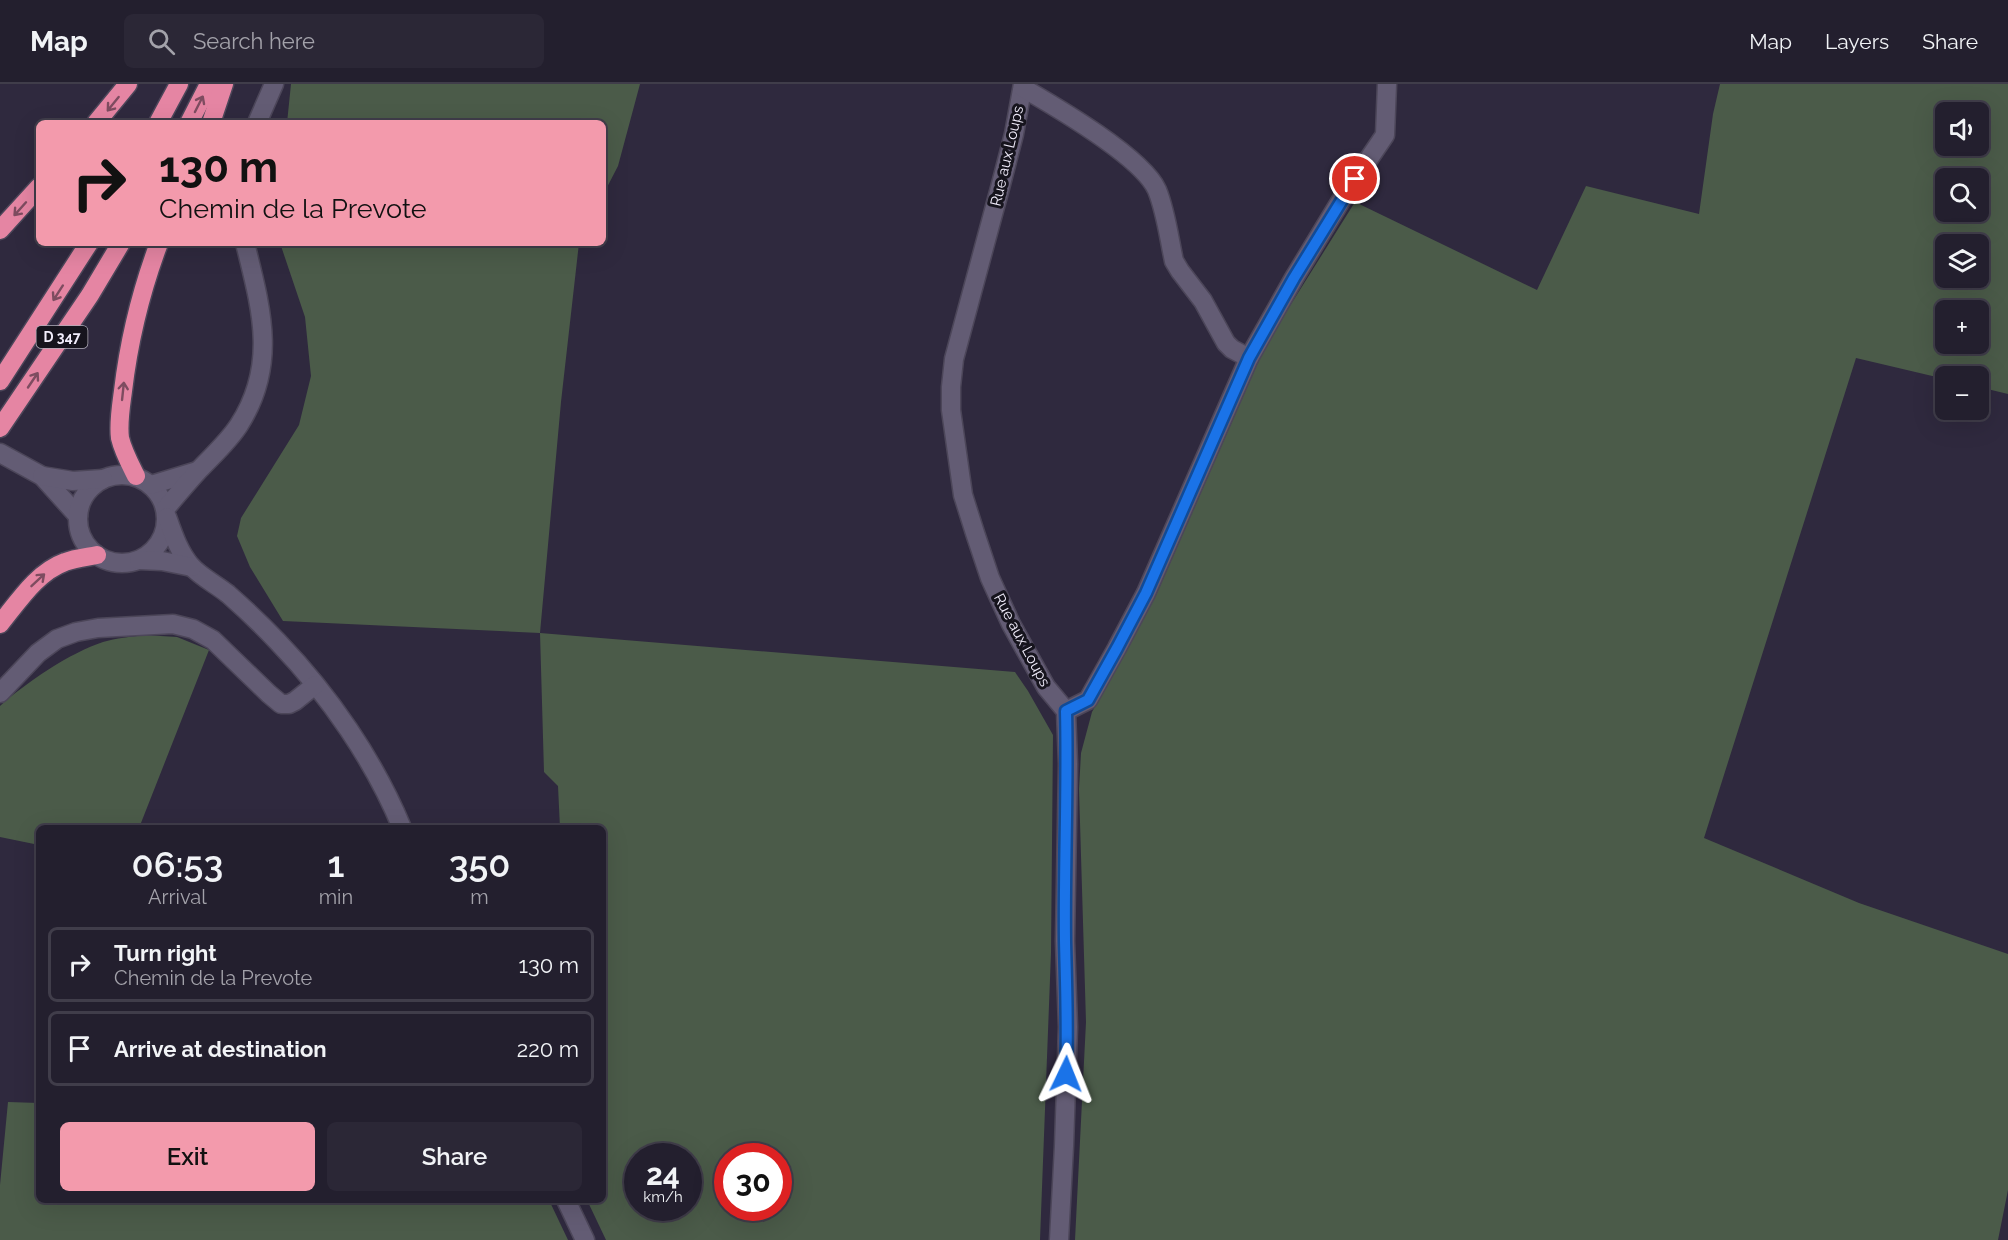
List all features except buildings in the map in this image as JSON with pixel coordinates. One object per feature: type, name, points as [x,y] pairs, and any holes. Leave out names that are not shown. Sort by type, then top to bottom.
[{"type":"highway","points":[[99,120],[129,84]]},
{"type":"highway","points":[[160,120],[179,84]]},
{"type":"highway","points":[[191,120],[209,84]]},
{"type":"highway","points":[[212,120],[224,84]]},
{"type":"highway","points":[[0,230],[36,190]]},
{"type":"highway","name":"D 347","points":[[0,381],[87,246]]},
{"type":"highway","name":"D 347","points":[[0,428],[84,304],[119,246]]},
{"type":"highway","points":[[143,481],[123,449],[120,435],[122,395],[126,361],[139,303],[158,246]]},
{"type":"highway","points":[[0,624],[32,586],[52,568],[65,562],[97,555]]},
{"type":"street","points":[[258,120],[274,84]]},
{"type":"street","points":[[1059,1240],[1068,1027],[1065,941],[1068,764],[1066,711],[1088,700],[1146,593],[1249,358],[1337,207],[1385,135],[1387,84]]},
{"type":"street","points":[[1023,86],[1112,145],[1147,174],[1156,189],[1174,261],[1179,271],[1203,301],[1226,343],[1249,358]]},
{"type":"street","name":"Rue aux Loups","points":[[1023,86],[1000,188],[954,359],[951,410],[963,495],[990,578],[1031,661],[1046,687],[1066,711]]},
{"type":"street","points":[[139,560],[151,553],[160,542],[165,530],[166,512],[199,470],[221,449],[239,426],[251,403],[259,380],[264,346],[262,318],[246,246]]},
{"type":"street","points":[[0,453],[42,476],[73,481],[103,479],[119,475],[143,481],[199,470]]},
{"type":"street","points":[[42,476],[78,516]]},
{"type":"street","points":[[103,479],[90,488],[82,501],[78,516],[83,538],[97,555],[111,562],[162,561],[192,567]]},
{"type":"street","points":[[143,481],[160,495],[178,545],[192,567],[250,614],[280,644],[333,708],[368,759],[401,825]]},
{"type":"street","points":[[0,693],[38,653],[57,639],[98,627],[173,624],[193,629],[213,640],[281,704],[295,701],[315,685]]},
{"type":"street","points":[[567,1203],[585,1240]]},
{"type":"green space","points":[[291,84],[640,84],[618,166],[606,189],[606,120],[287,120]]},
{"type":"green space","points":[[1720,84],[2008,84],[2008,394],[1989,389],[1989,366],[1935,366],[1935,377],[1856,358],[1704,838],[1859,903],[2008,954],[2008,1190],[1998,1240],[1075,1240],[1086,1022],[1079,789],[1081,753],[1092,712],[1156,595],[1266,344],[1355,202],[1537,290],[1586,186],[1699,214],[1713,114]]},
{"type":"green space","points":[[281,246],[579,246],[561,402],[540,633],[283,621],[250,567],[237,536],[241,518],[299,425],[311,376],[305,317]]},
{"type":"green space","points":[[540,633],[1015,672],[1053,735],[1051,953],[1040,1240],[606,1240],[588,1203],[606,1203],[606,825],[560,825],[558,786],[544,772]]},
{"type":"green space","points":[[144,635],[177,637],[209,650],[140,825],[36,825],[36,844],[0,837],[0,706],[35,679],[77,653],[118,639]]},
{"type":"green space","points":[[8,1102],[36,1103],[36,1203],[550,1203],[568,1240],[0,1240],[0,1185]]},
{"type":"route","points":[[1066,1074],[1068,1027],[1065,941],[1068,764],[1066,711],[1088,700],[1117,648],[1146,593],[1249,358],[1294,278],[1355,179]]}]
